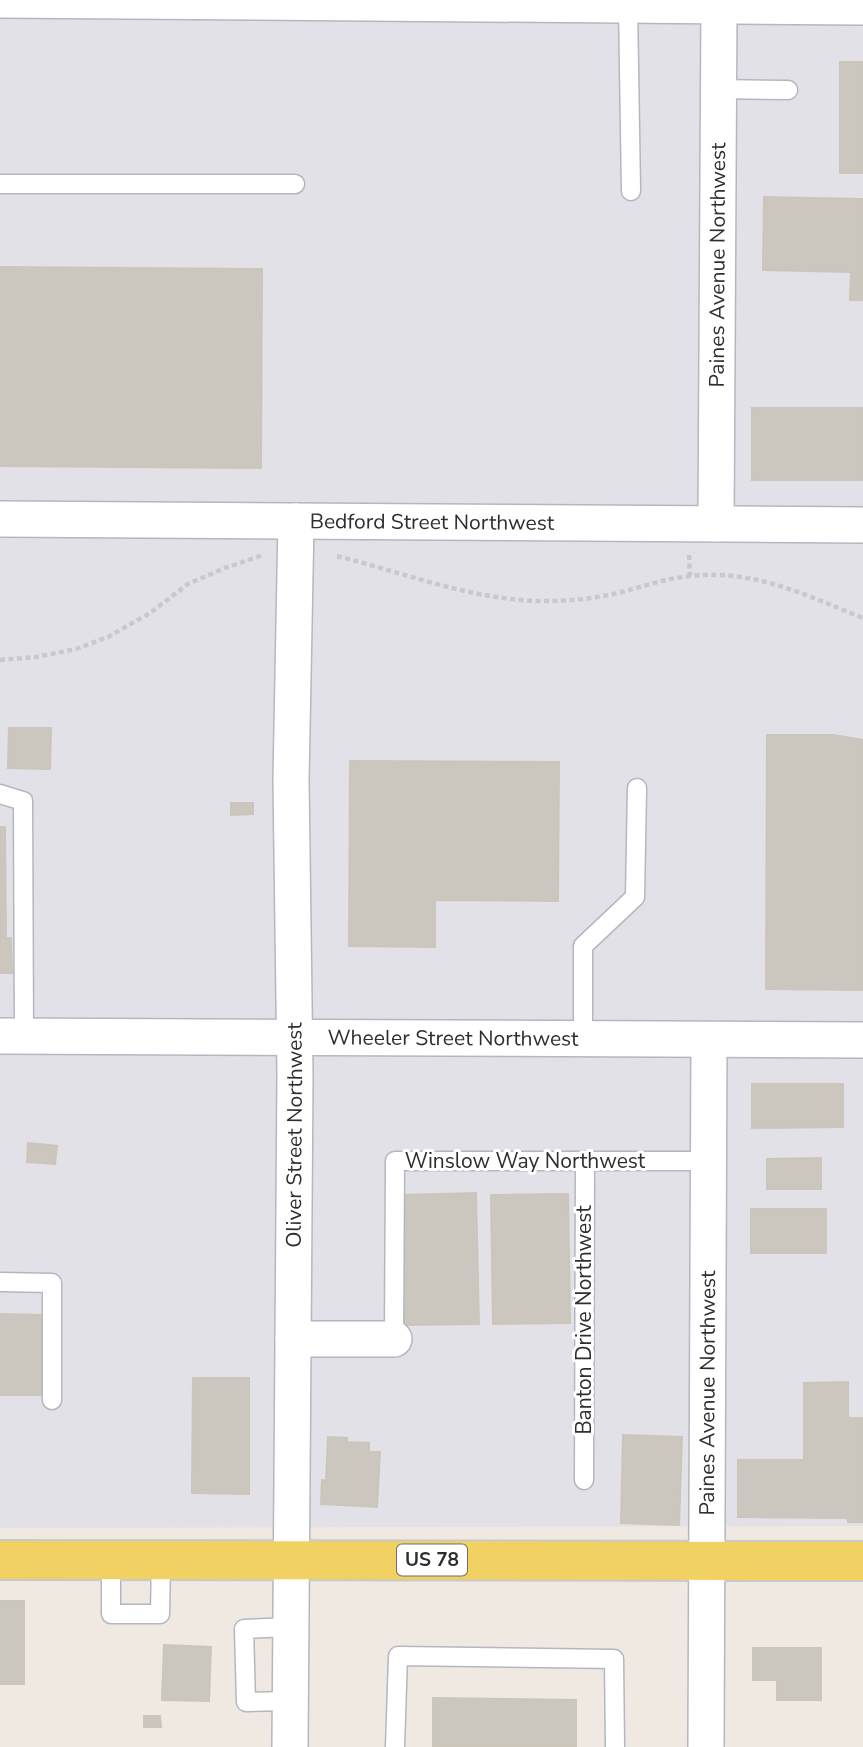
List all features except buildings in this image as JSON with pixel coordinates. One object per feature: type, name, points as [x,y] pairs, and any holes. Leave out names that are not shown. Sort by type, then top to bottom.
[{"type":"main road","name":"US 78","points":[[0,1560],[863,1561]]},
{"type":"street","points":[[0,0],[854,5]]},
{"type":"street","name":"Paines Avenue Northwest","points":[[716,524],[719,6]]},
{"type":"street","name":"Bedford Street Northwest","points":[[0,519],[863,525]]},
{"type":"street","name":"Oliver Street Northwest","points":[[290,1747],[295,1038],[291,780],[296,521]]},
{"type":"street","name":"Wheeler Street Northwest","points":[[12,1036],[863,1040]]},
{"type":"street","name":"Paines Avenue Northwest","points":[[706,1747],[709,1040]]},
{"type":"street","points":[[293,1339],[394,1339]]},
{"type":"lane","points":[[628,5],[631,191]]},
{"type":"lane","points":[[718,89],[788,90]]},
{"type":"lane","points":[[0,184],[295,184]]},
{"type":"lane","points":[[583,1039],[583,946],[635,897],[637,789]]},
{"type":"lane","points":[[0,794],[23,801],[12,1036]]},
{"type":"lane","name":"Winslow Way Northwest","points":[[394,1339],[395,1161],[708,1161]]},
{"type":"lane","name":"Banton Drive Northwest","points":[[584,1480],[585,1161]]},
{"type":"lane","points":[[0,1282],[52,1283],[52,1400]]},
{"type":"lane","points":[[111,1560],[111,1614],[160,1614],[161,1560]]},
{"type":"lane","points":[[290,1702],[246,1702],[244,1629],[291,1627]]},
{"type":"lane","points":[[395,1747],[398,1656],[614,1659],[615,1747]]},
{"type":"path","points":[[0,660],[36,657],[76,649],[108,637],[150,613],[188,584],[265,555]]},
{"type":"path","points":[[335,555],[445,587],[494,597],[553,601],[597,597],[690,576],[738,576],[782,584],[863,618]]},
{"type":"shaded area","points":[[0,0],[863,0],[863,1526],[0,1528]]}]
